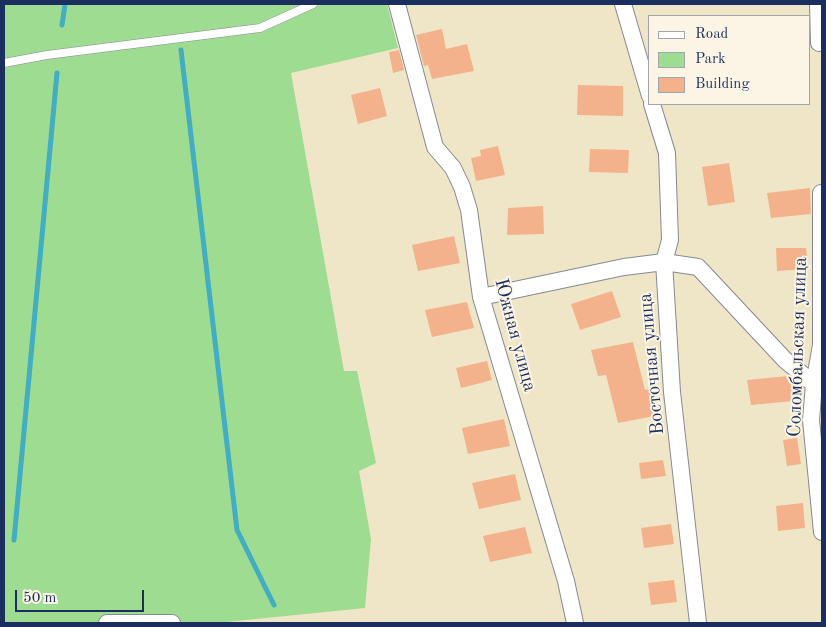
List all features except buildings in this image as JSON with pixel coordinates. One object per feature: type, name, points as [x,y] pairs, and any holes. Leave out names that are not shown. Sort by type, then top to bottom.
[{"type":"street","name":"Южная улица","points":[[397,4],[434,147],[453,168],[462,187],[469,210],[481,297],[566,581],[575,623]]},
{"type":"street","points":[[623,4],[648,89]]},
{"type":"street","points":[[818,4],[819,43]]},
{"type":"street","name":"Восточная улица","points":[[652,105],[666,153],[670,240],[664,262],[672,392],[698,623]]},
{"type":"street","name":"Соломбальская улица","points":[[821,193],[821,345],[818,384],[811,420],[822,532]]},
{"type":"street","points":[[481,297],[624,266],[664,262],[698,267],[785,360],[818,384]]},
{"type":"street","points":[[108,623],[172,623]]},
{"type":"lane","points":[[4,63],[47,55],[260,28],[313,4]]},
{"type":"green space","points":[[4,4],[387,4],[398,48],[291,73],[344,371],[357,371],[376,463],[359,471],[371,539],[365,608],[216,623],[4,623]]},
{"type":"waterway","points":[[62,25],[65,4]]},
{"type":"waterway","points":[[181,50],[237,530],[274,605]]},
{"type":"waterway","points":[[14,540],[57,73]]}]
